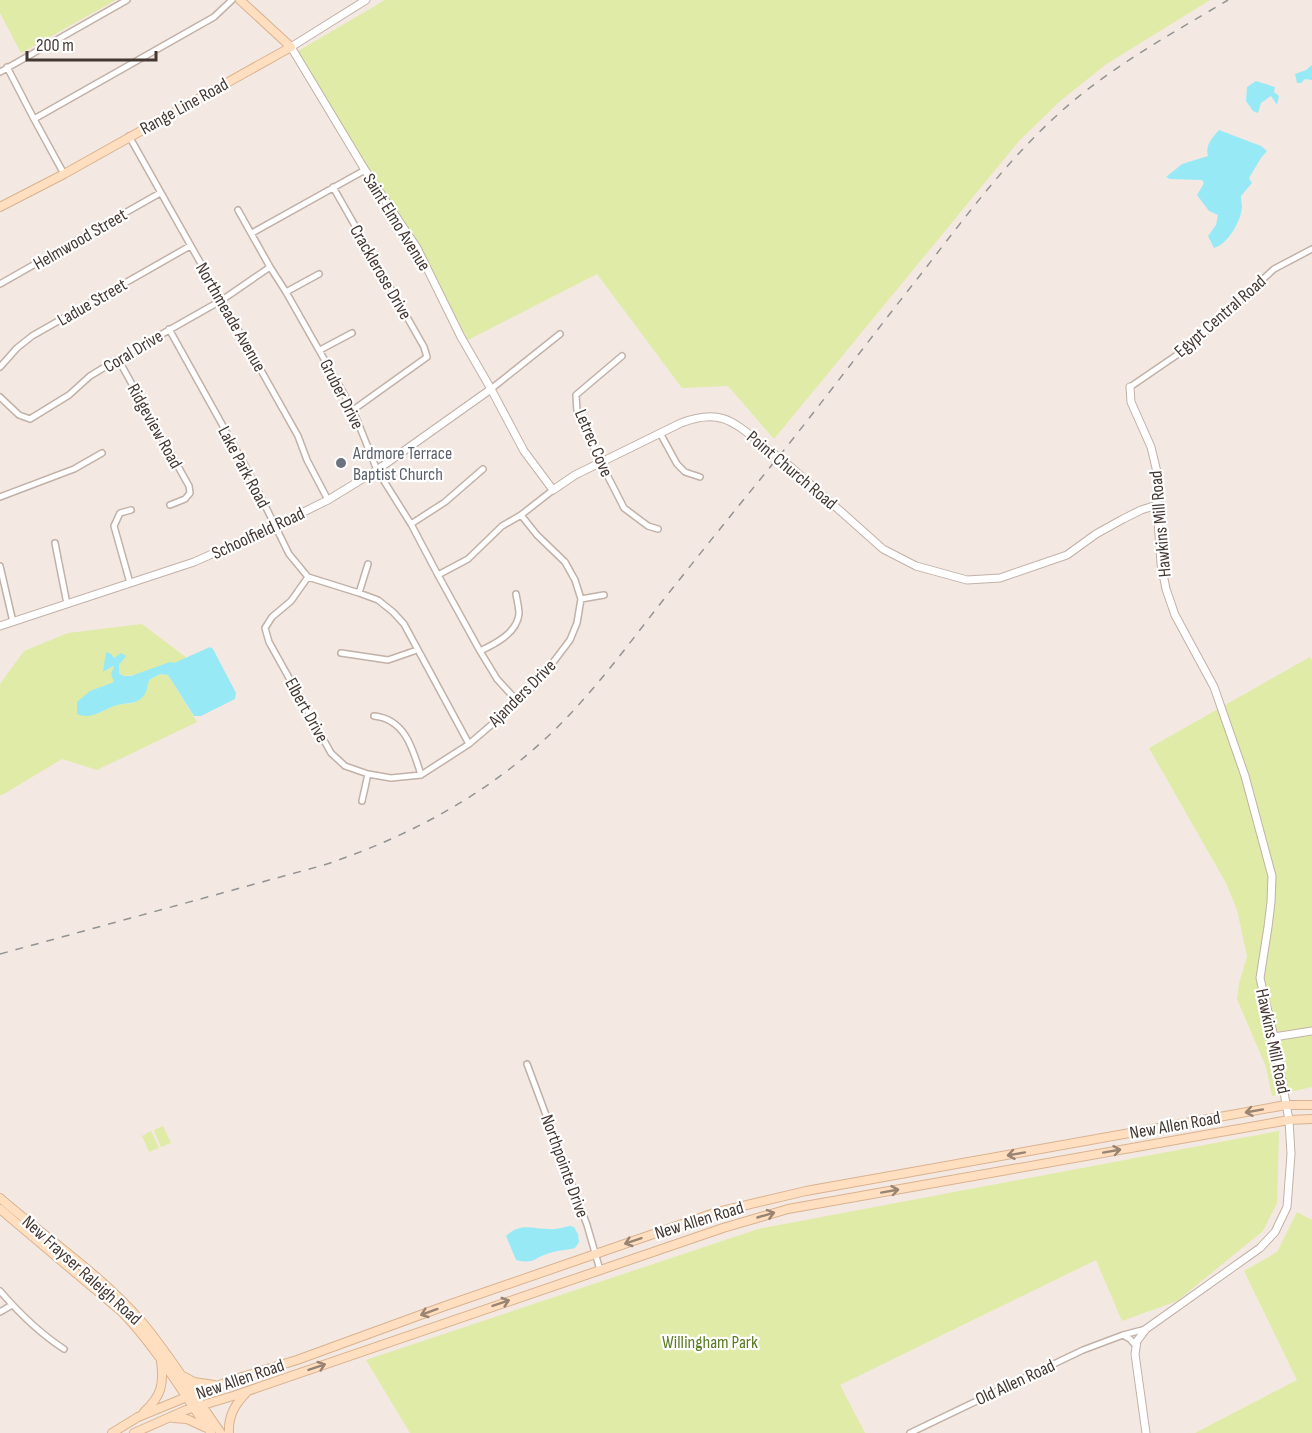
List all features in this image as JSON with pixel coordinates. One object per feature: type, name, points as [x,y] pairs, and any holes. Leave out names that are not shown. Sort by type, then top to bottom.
[{"type":"main road","name":"Saint Elmo Avenue","points":[[240,0],[291,47]]},
{"type":"main road","name":"Range Line Road","points":[[0,207],[64,174],[291,47]]},
{"type":"main road","name":"New Allen Road","points":[[112,1433],[138,1417],[190,1395],[717,1212],[806,1191],[1286,1106],[1312,1105]]},
{"type":"main road","name":"New Allen Road","points":[[134,1433],[198,1406],[723,1227],[788,1209],[1289,1120],[1312,1119]]},
{"type":"main road","points":[[1054,1162],[1072,1156],[1075,1151],[1074,1143]]},
{"type":"main road","name":"New Frayser Raleigh Road","points":[[0,1198],[3,1211],[137,1327],[198,1406]]},
{"type":"main road","name":"New Frayser Raleigh Road","points":[[3,1211],[108,1288],[127,1306],[182,1374],[190,1395]]},
{"type":"main road","points":[[138,1417],[156,1400],[160,1391],[163,1372],[161,1359]]},
{"type":"main road","points":[[182,1374],[194,1382],[218,1385]]},
{"type":"main road","points":[[229,1433],[232,1411],[250,1390]]},
{"type":"main road","points":[[198,1406],[210,1432]]},
{"type":"main road","points":[[198,1406],[221,1433]]},
{"type":"main road","points":[[160,1421],[175,1418],[187,1419],[210,1432]]},
{"type":"street","points":[[0,72],[127,0]]},
{"type":"street","points":[[34,119],[214,17],[232,0]]},
{"type":"street","name":"Range Line Road","points":[[291,47],[366,0]]},
{"type":"street","name":"Saint Elmo Avenue","points":[[291,47],[364,170],[417,248],[461,337],[524,451],[553,490]]},
{"type":"street","points":[[7,68],[64,174]]},
{"type":"street","name":"Northmeade Avenue","points":[[129,136],[298,436],[307,460],[328,500]]},
{"type":"street","points":[[252,233],[364,170]]},
{"type":"street","name":"Cracklerose Drive","points":[[333,188],[424,347],[427,357],[353,410]]},
{"type":"street","name":"Helmwood Street","points":[[0,284],[160,193]]},
{"type":"street","name":"Gruber Drive","points":[[238,210],[353,410],[377,470],[411,524],[480,651],[497,679],[518,702]]},
{"type":"street","name":"Ladue Street","points":[[0,367],[16,348],[32,336],[190,246]]},
{"type":"street","name":"Egypt Central Road","points":[[1130,387],[1190,346],[1274,269],[1312,249]]},
{"type":"street","name":"Coral Drive","points":[[0,397],[20,415],[30,419],[69,395],[90,376],[222,300],[270,267]]},
{"type":"street","points":[[286,292],[319,274]]},
{"type":"street","name":"Lake Park Road","points":[[169,329],[248,471],[289,554],[308,577]]},
{"type":"street","points":[[320,350],[352,333]]},
{"type":"street","points":[[491,389],[560,334]]},
{"type":"street","name":"Letrec Cove","points":[[622,356],[576,395],[577,412],[624,508],[648,526],[658,529]]},
{"type":"street","name":"Ridgeview Road","points":[[118,359],[189,486],[190,493],[185,499],[170,506]]},
{"type":"street","name":"Hawkins Mill Road","points":[[1130,387],[1131,402],[1151,447],[1157,472],[1161,564],[1166,588],[1175,615],[1214,687],[1245,776],[1272,876],[1271,902],[1260,978],[1289,1120],[1291,1154],[1287,1207],[1275,1232],[1260,1248],[1146,1329],[1136,1346]]},
{"type":"street","name":"Schoolfield Road","points":[[0,626],[194,562],[275,526],[328,500],[377,470],[491,389]]},
{"type":"street","name":"Point Church Road","points":[[438,575],[468,559],[502,526],[521,515],[575,475],[693,418],[727,419],[740,426],[792,468],[883,549],[916,566],[967,580],[1000,578],[1066,555],[1123,519],[1157,505]]},
{"type":"street","points":[[660,433],[676,464],[685,472],[700,477]]},
{"type":"street","points":[[0,497],[74,469],[102,453]]},
{"type":"street","points":[[411,524],[445,502],[483,469]]},
{"type":"street","points":[[130,583],[114,526],[120,513],[131,510]]},
{"type":"street","points":[[521,515],[537,535],[566,562],[581,599],[604,595]]},
{"type":"street","points":[[56,543],[67,604]]},
{"type":"street","points":[[359,593],[368,564]]},
{"type":"street","points":[[0,566],[14,622]]},
{"type":"street","points":[[308,577],[378,600],[393,612],[404,624],[469,744]]},
{"type":"street","name":"Elbert Drive","points":[[308,577],[291,602],[272,617],[265,628],[269,642],[331,753],[345,766],[368,774]]},
{"type":"street","points":[[480,651],[495,644],[512,630],[519,615],[516,594]]},
{"type":"street","name":"Ajanders Drive","points":[[368,774],[391,778],[422,775],[469,744],[518,702],[542,677],[570,640],[577,623],[581,599]]},
{"type":"street","points":[[341,653],[388,660],[417,650]]},
{"type":"street","points":[[374,716],[384,717],[401,728],[413,749],[422,775]]},
{"type":"street","points":[[362,801],[368,774]]},
{"type":"street","points":[[1274,1038],[1312,1031]]},
{"type":"street","name":"Northpointe Drive","points":[[527,1064],[587,1225],[600,1270]]},
{"type":"street","points":[[0,1291],[45,1337],[64,1349]]},
{"type":"street","points":[[0,1312],[12,1305]]},
{"type":"street","name":"Old Allen Road","points":[[909,1433],[1083,1350],[1146,1329]]},
{"type":"street","points":[[1123,1335],[1136,1346],[1136,1362],[1146,1433]]},
{"type":"green space","points":[[0,0],[116,0],[21,53],[0,13]]},
{"type":"green space","points":[[385,0],[1210,0],[1105,65],[1059,102],[1019,141],[774,439],[728,386],[682,388],[597,274],[468,340],[423,253],[358,155],[298,51]]},
{"type":"green space","points":[[142,624],[187,658],[156,670],[123,676],[119,673],[119,665],[125,656],[104,672],[114,667],[114,682],[90,691],[97,714],[115,705],[134,703],[145,694],[149,680],[160,674],[168,675],[197,722],[97,770],[62,759],[0,795],[0,684],[24,651],[68,633]]},
{"type":"green space","points":[[1310,657],[1312,661],[1312,1087],[1272,1096],[1266,1067],[1237,999],[1247,956],[1237,910],[1226,883],[1149,748]]},
{"type":"green space","points":[[163,1126],[171,1143],[161,1147],[154,1130]]},
{"type":"green space","points":[[151,1131],[159,1148],[149,1152],[142,1136]]},
{"type":"green space","name":"Willingham Park","points":[[1279,1131],[1277,1203],[1263,1231],[1177,1301],[1122,1321],[1096,1260],[840,1385],[865,1433],[410,1433],[366,1360],[758,1229]]},
{"type":"green space","points":[[1297,1212],[1312,1220],[1312,1433],[1195,1433],[1297,1380],[1244,1271],[1277,1252]]},
{"type":"water","points":[[1312,65],[1312,80],[1305,79],[1297,83],[1295,74]]},
{"type":"water","points":[[1256,81],[1275,87],[1274,92],[1279,96],[1277,105],[1271,96],[1261,103],[1258,113],[1253,111],[1246,101],[1247,87]]},
{"type":"water","points":[[1219,130],[1261,146],[1267,151],[1249,178],[1252,183],[1241,196],[1241,213],[1236,225],[1229,237],[1214,248],[1208,236],[1216,225],[1218,215],[1209,211],[1197,195],[1204,183],[1202,180],[1166,177],[1182,164],[1208,156],[1208,145]]},
{"type":"water","points":[[210,647],[236,693],[235,699],[201,716],[194,716],[168,675],[160,674],[149,680],[146,693],[138,700],[87,716],[77,714],[77,702],[90,691],[114,682],[111,674],[113,666],[103,672],[106,652],[114,658],[121,653],[126,656],[119,665],[119,673],[123,676],[131,676],[170,662],[174,663]]},
{"type":"water","points":[[527,1227],[557,1229],[574,1227],[578,1234],[579,1242],[575,1248],[553,1252],[531,1261],[516,1260],[506,1236],[517,1229]]},
{"type":"railway","points":[[0,954],[324,865],[354,854],[413,829],[441,814],[520,761],[563,722],[598,682],[792,440],[964,219],[1016,157],[1054,118],[1094,84],[1138,54],[1228,0]]},
{"type":"place","name":"Ardmore Terrace Baptist Church","points":[[341,463]]}]
